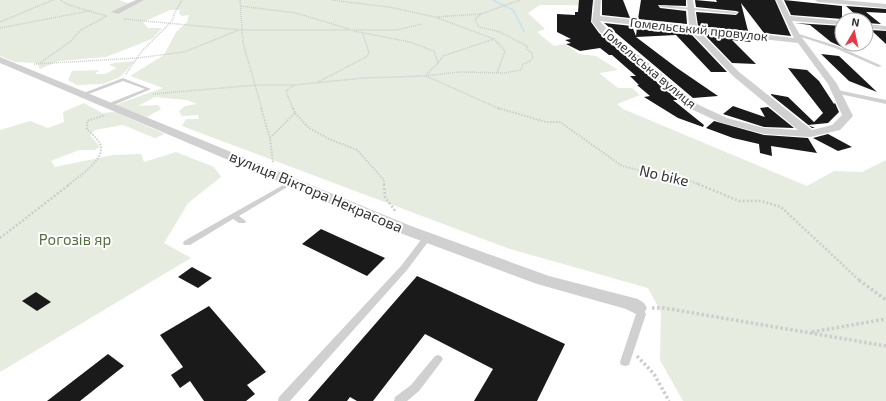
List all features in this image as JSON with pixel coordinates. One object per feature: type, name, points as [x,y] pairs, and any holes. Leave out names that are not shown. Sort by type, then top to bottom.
[{"type":"street","points":[[112,15],[141,0]]},
{"type":"street","name":"Гомельська вулиця","points":[[598,0],[596,22],[603,30],[695,107],[723,120],[764,131],[810,134],[836,128],[848,116],[837,92],[799,38],[779,0]]},
{"type":"street","points":[[818,0],[886,6]]},
{"type":"street","points":[[691,4],[693,29],[736,74],[810,134]]},
{"type":"street","name":"Гомельський провулок","points":[[597,18],[693,29],[799,38]]},
{"type":"street","points":[[788,18],[834,22]]},
{"type":"street","points":[[874,27],[886,28]]},
{"type":"street","name":"вулиця Віктора Некрасова","points":[[6,63],[84,94],[114,108],[427,238],[544,280],[632,304],[638,308]]},
{"type":"lane","points":[[660,6],[691,4],[736,13]]},
{"type":"lane","points":[[799,38],[836,48],[880,66]]},
{"type":"lane","points":[[84,94],[123,79],[149,89],[114,108]]},
{"type":"lane","points":[[837,92],[886,102]]},
{"type":"lane","points":[[187,243],[292,182]]},
{"type":"lane","points":[[233,216],[242,221]]},
{"type":"lane","points":[[283,401],[404,268],[427,238]]},
{"type":"lane","points":[[625,362],[641,314],[638,308]]},
{"type":"lane","points":[[398,401],[415,388],[438,359]]},
{"type":"path","points":[[0,22],[53,0]]},
{"type":"path","points":[[60,0],[69,5],[89,11],[112,15]]},
{"type":"path","points":[[123,79],[142,51],[174,20],[174,14],[182,0]]},
{"type":"path","points":[[240,0],[241,30],[270,138],[275,175]]},
{"type":"path","points":[[330,0],[389,7],[435,17],[494,39],[505,51],[497,72]]},
{"type":"path","points":[[151,95],[256,85],[294,85],[363,78],[521,70],[522,65],[530,61],[533,55],[527,50],[527,46],[504,34],[479,27],[479,24],[475,19],[481,14],[520,0]]},
{"type":"path","points":[[241,6],[291,13],[333,22],[363,34],[410,42],[434,51],[438,63]]},
{"type":"path","points":[[0,28],[89,11]]},
{"type":"path","points":[[435,17],[481,14]]},
{"type":"path","points":[[39,64],[71,41],[81,30],[112,15]]},
{"type":"path","points":[[123,18],[241,30],[397,30],[422,24]]},
{"type":"path","points":[[6,63],[39,64],[137,58],[184,52],[241,30]]},
{"type":"path","points":[[316,83],[366,57],[369,52],[363,34]]},
{"type":"path","points":[[425,76],[444,56],[494,39]]},
{"type":"path","name":"No bike","points":[[425,76],[505,111],[546,122],[560,122],[622,166],[661,176],[686,180],[739,201],[761,201],[781,207],[854,276],[886,300]]},
{"type":"path","points":[[294,85],[286,91],[295,113],[309,128],[329,139],[357,150],[384,180],[385,197],[408,230]]},
{"type":"path","points":[[0,238],[90,168],[99,157],[102,148],[100,143],[87,129],[87,121],[114,108]]},
{"type":"path","points":[[270,138],[295,113]]},
{"type":"path","points":[[638,308],[664,308],[886,346]]},
{"type":"path","points":[[808,333],[886,319]]},
{"type":"path","points":[[629,349],[654,374],[669,401]]},
{"type":"green space","points":[[0,0],[119,0],[128,3],[138,0],[595,0],[596,3],[591,7],[573,5],[540,5],[528,13],[545,29],[537,32],[554,46],[565,44],[579,54],[596,56],[618,70],[599,73],[618,88],[632,88],[640,95],[617,104],[623,109],[807,186],[834,171],[862,172],[886,160],[886,401],[683,401],[660,360],[661,312],[648,288],[510,249],[182,126],[186,119],[199,119],[198,115],[182,116],[179,111],[185,106],[197,104],[187,100],[155,97],[138,106],[158,105],[161,109],[147,117],[115,105],[163,88],[130,76],[164,55],[176,32],[187,22],[189,15],[182,16],[179,13],[180,10],[170,10],[143,22],[148,28],[162,28],[152,39],[106,57],[59,61],[40,69],[37,63],[15,62],[0,56]]},
{"type":"green space","points":[[135,61],[120,77],[103,84],[77,85],[68,80],[72,71],[99,70],[95,74],[105,74],[117,68],[109,65],[114,63]]},
{"type":"green space","name":"Рогозів яр","points":[[84,103],[102,113],[115,112],[165,134],[155,138],[123,125],[95,130],[90,135],[100,147],[95,150],[79,150],[51,161],[55,167],[113,155],[141,154],[144,162],[176,152],[214,167],[221,177],[188,203],[164,243],[191,258],[0,372],[0,130],[30,121],[48,128],[64,122],[63,112]]},
{"type":"building","points":[[579,0],[593,0],[591,22],[599,33],[678,100],[673,100],[704,125],[703,127],[678,118],[644,97],[650,96],[637,85],[639,85],[630,76],[636,76],[612,55],[609,55],[600,48],[580,51],[566,44],[571,43],[565,40],[571,39],[557,32],[557,14],[575,15],[575,12],[578,12]]},
{"type":"building","points":[[602,0],[623,0],[630,18],[602,15]]},
{"type":"building","points":[[641,0],[686,0],[686,6],[658,5],[660,8],[686,11],[687,24],[638,19]]},
{"type":"building","points":[[695,0],[717,2],[716,0],[775,0],[791,36],[764,33],[741,3],[748,31],[698,26],[696,12],[736,15],[739,12],[696,7]]},
{"type":"building","points":[[784,0],[842,6],[842,12],[834,12],[834,18],[791,15]]},
{"type":"building","points":[[846,6],[886,9],[886,13],[852,12]]},
{"type":"building","points":[[874,18],[881,24],[874,24]]},
{"type":"building","points":[[604,23],[632,26],[636,36],[637,27],[689,32],[727,72],[711,72],[676,35],[636,37],[677,68],[718,96],[693,98]]},
{"type":"building","points":[[795,23],[834,25],[834,43],[831,42],[810,25]]},
{"type":"building","points":[[874,30],[886,31],[886,44],[874,33]]},
{"type":"building","points":[[704,34],[750,39],[751,42],[732,40],[756,64],[732,63]]},
{"type":"building","points":[[821,54],[839,56],[877,92],[849,81]]},
{"type":"building","points":[[788,68],[807,70],[819,81],[834,104],[835,103],[839,112],[828,123],[808,125],[771,95],[788,97],[814,122],[823,113]]},
{"type":"building","points":[[733,106],[765,117],[760,108],[768,107],[794,128],[764,127],[723,114]]},
{"type":"building","points":[[714,121],[764,135],[808,138],[817,153],[771,146],[772,156],[760,153],[759,144],[733,138],[706,128]]},
{"type":"building","points":[[828,134],[852,147],[838,151],[813,138]]},
{"type":"building","points":[[321,229],[385,258],[367,276],[302,244]]},
{"type":"building","points":[[192,267],[212,278],[198,288],[178,277]]},
{"type":"building","points":[[417,276],[565,344],[537,401],[474,401],[493,369],[425,334],[373,401],[357,401],[350,397],[347,401],[308,401]]},
{"type":"building","points":[[36,292],[51,302],[37,311],[22,301]]},
{"type":"building","points":[[209,306],[266,372],[247,385],[255,394],[246,401],[204,401],[190,381],[180,388],[171,375],[183,367],[160,335]]},
{"type":"building","points":[[108,354],[124,366],[80,401],[47,401]]},
{"type":"waterway","points":[[493,0],[513,10],[524,31]]}]
